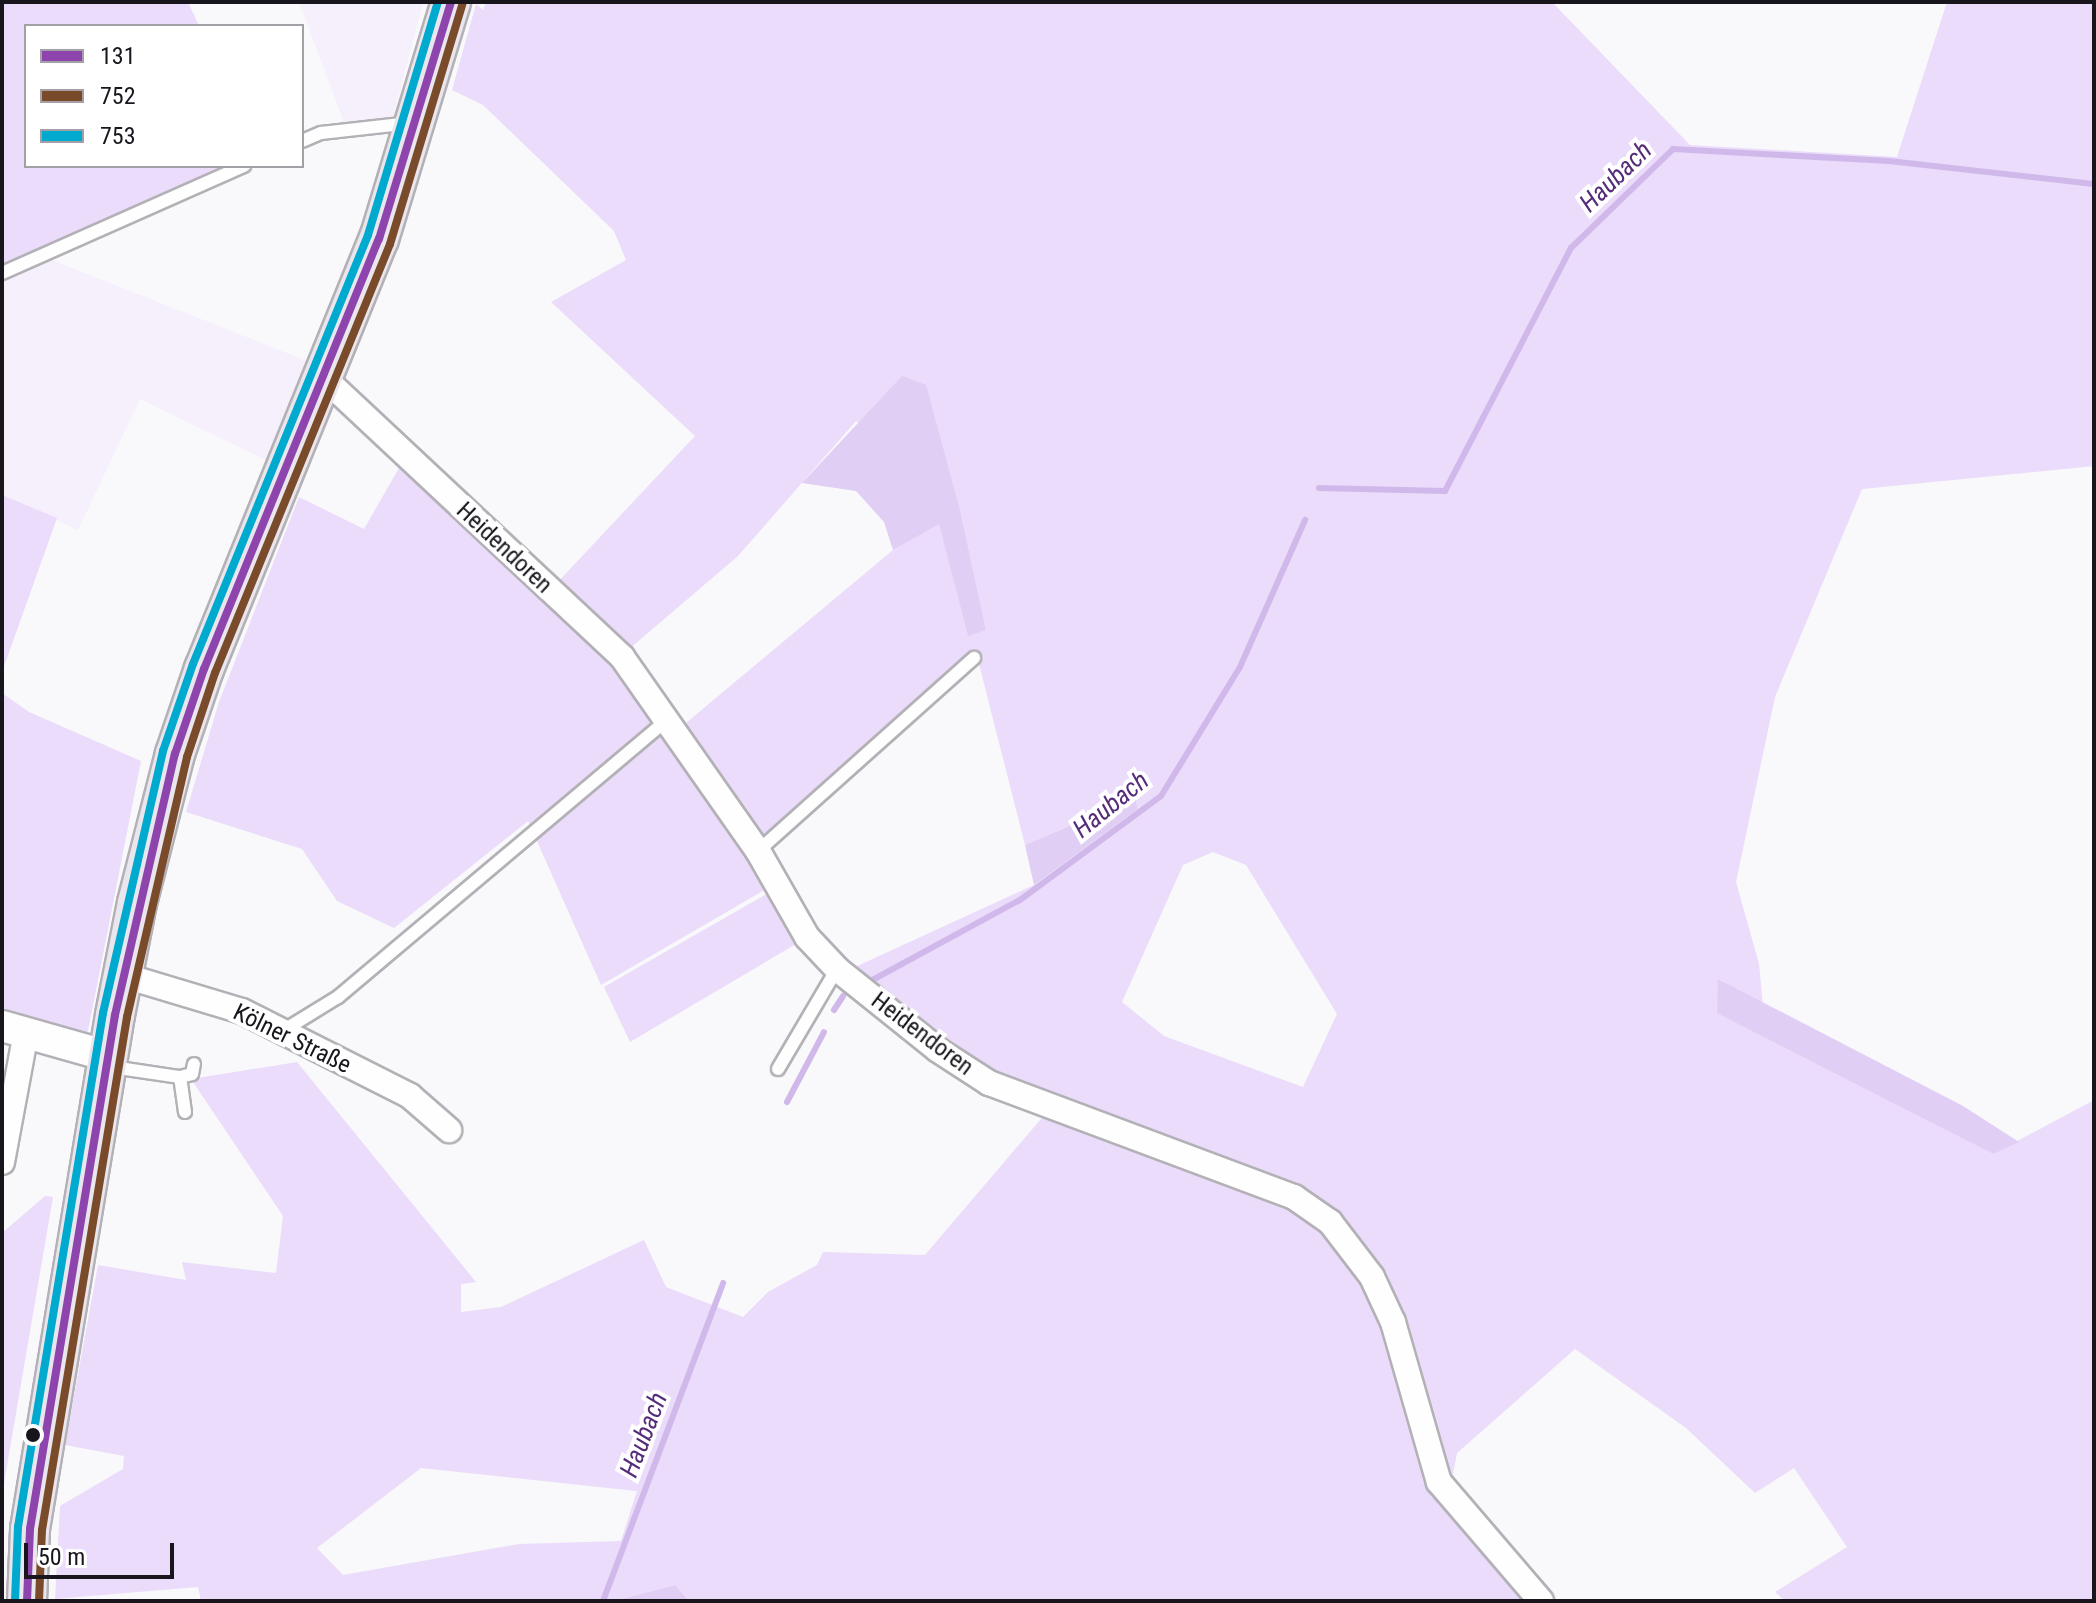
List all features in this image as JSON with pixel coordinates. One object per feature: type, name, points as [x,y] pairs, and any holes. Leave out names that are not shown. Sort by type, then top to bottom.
[{"type":"main road","points":[[27,1601],[32,1514],[122,975],[175,754],[204,669],[325,379],[417,124],[451,2]]},
{"type":"street","name":"Heidendoren","points":[[325,379],[622,657],[758,851],[807,937],[837,969],[938,1050],[989,1083],[1294,1197],[1330,1222],[1372,1277],[1393,1322],[1439,1482],[1541,1601]]},
{"type":"street","name":"Kölner Straße","points":[[122,975],[242,1011],[410,1096],[449,1130]]},
{"type":"street","points":[[2,1162],[14,1029],[107,1061]]},
{"type":"lane","points":[[304,140],[321,133],[397,121],[417,124]]},
{"type":"lane","points":[[2,273],[239,168]]},
{"type":"lane","points":[[758,851],[974,658]]},
{"type":"lane","points":[[281,1032],[338,997],[668,719]]},
{"type":"lane","points":[[778,1069],[837,969]]},
{"type":"lane","points":[[107,1061],[180,1077],[192,1074],[194,1064]]},
{"type":"lane","points":[[180,1077],[187,1098],[185,1112]]},
{"type":"shaded area","points":[[2,2],[188,2],[198,24],[24,24],[24,168],[218,168],[2,268]]},
{"type":"shaded area","points":[[299,2],[423,2],[392,121],[345,125]]},
{"type":"shaded area","points":[[486,2],[1552,2],[1690,145],[1897,157],[1947,2],[2094,2],[2094,466],[1862,489],[1775,697],[1736,882],[1759,964],[1763,1006],[1719,979],[1717,1012],[1993,1154],[2094,1100],[2094,1601],[1785,1601],[1775,1592],[1847,1547],[1794,1468],[1755,1493],[1686,1428],[1575,1349],[1457,1453],[1452,1479],[1525,1601],[689,1601],[675,1585],[612,1601],[201,1601],[198,1587],[55,1599],[60,1506],[123,1469],[124,1456],[65,1445],[98,1265],[186,1280],[182,1262],[276,1273],[283,1216],[191,1079],[297,1062],[476,1282],[461,1284],[461,1312],[501,1307],[644,1240],[666,1287],[743,1317],[768,1292],[817,1265],[823,1252],[925,1255],[1046,1113],[985,1073],[853,968],[1034,885],[1138,809],[1135,798],[1025,845],[978,660],[760,850],[768,888],[601,985],[528,821],[394,928],[337,901],[302,849],[186,812],[219,702],[299,497],[364,529],[403,461],[555,585],[695,436],[551,302],[626,260],[614,231],[483,105],[452,90],[476,4],[483,10]],"holes":[[[856,421],[961,514],[986,630],[968,635],[939,523],[893,550],[686,723],[628,650],[738,556]],[[1213,852],[1246,865],[1337,1014],[1303,1087],[1164,1036],[1122,1002],[1183,865]],[[421,1468],[637,1491],[621,1541],[519,1544],[343,1575],[317,1548]]]},
{"type":"shaded area","points":[[52,260],[307,361],[266,460],[140,399],[78,530],[2,495],[2,282]]},
{"type":"shaded area","points":[[902,376],[926,385],[961,514],[986,630],[968,636],[939,524],[893,550],[884,522],[856,491],[802,483]]},
{"type":"shaded area","points":[[2,495],[57,518],[2,672]]},
{"type":"shaded area","points":[[2,693],[29,712],[141,761],[87,1036],[2,1008]]},
{"type":"shaded area","points":[[1135,798],[1138,809],[1034,885],[1025,845]]},
{"type":"shaded area","points":[[770,892],[796,944],[630,1042],[604,987]]},
{"type":"shaded area","points":[[1718,979],[1963,1106],[2019,1142],[1993,1154],[1717,1013]]},
{"type":"shaded area","points":[[45,1196],[53,1197],[2,1495],[2,1233]]},
{"type":"shaded area","points":[[675,1585],[689,1601],[613,1601]]},
{"type":"waterway","name":"Haubach","points":[[1319,488],[1445,491],[1571,248],[1673,149],[1889,161],[2094,184]]},
{"type":"waterway","name":"Haubach","points":[[865,984],[1020,900],[1161,796],[1240,667],[1305,520]]},
{"type":"waterway","name":"Haubach","points":[[834,1010],[843,996]]},
{"type":"waterway","name":"Haubach","points":[[787,1102],[824,1032]]},
{"type":"waterway","name":"Haubach","points":[[603,1601],[723,1283]]},
{"type":"transit line","name":"753","points":[[15,1601],[18,1527],[103,1013],[163,751],[193,664],[368,235],[438,2]]},
{"type":"transit line","name":"131","points":[[27,1601],[30,1529],[115,1015],[175,754],[204,669],[379,239],[451,2]]},
{"type":"transit line","name":"752","points":[[39,1601],[42,1530],[127,1017],[187,757],[215,673],[390,244],[462,5]]}]
